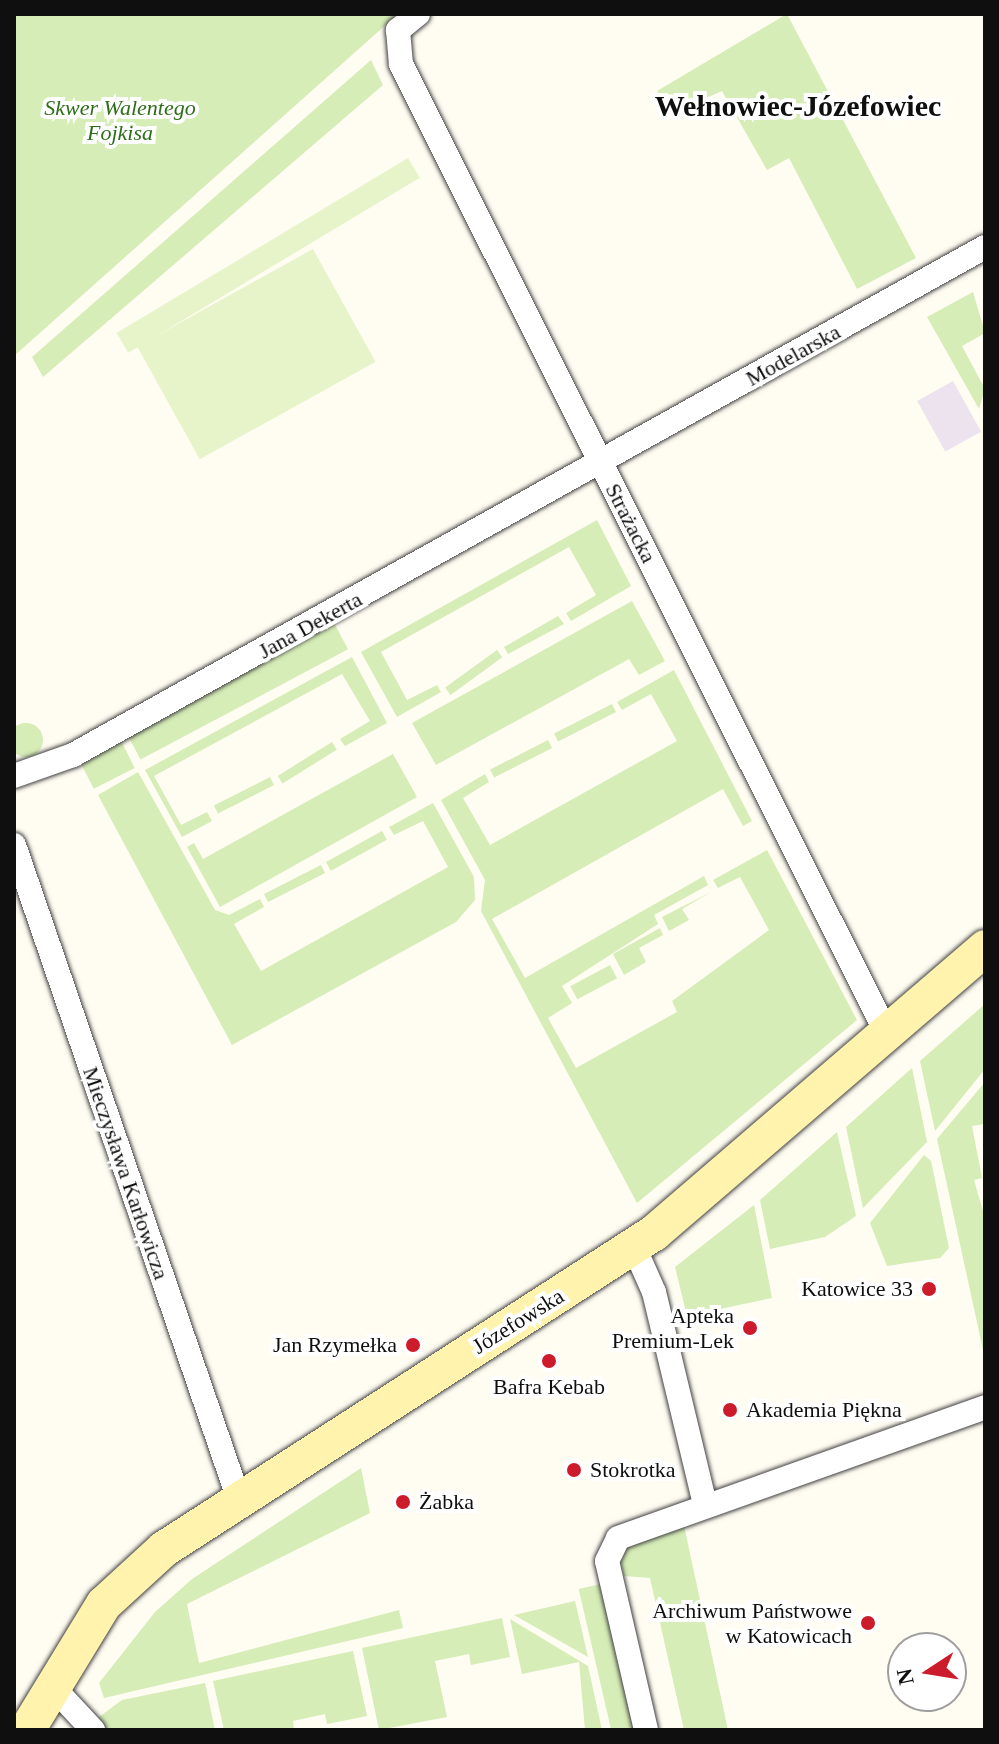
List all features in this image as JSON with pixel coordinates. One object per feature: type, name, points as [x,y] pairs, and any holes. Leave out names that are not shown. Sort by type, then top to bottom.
[{"type":"street","name":"Strażacka","points":[[418,14],[398,30],[401,64],[888,1036]]},
{"type":"street","name":"Modelarska","points":[[600,461],[985,247]]},
{"type":"street","name":"Jana Dekerta","points":[[14,776],[73,755],[600,461]]},
{"type":"street","name":"Mieczysława Karłowicza","points":[[14,845],[239,1500]]},
{"type":"street","name":"Józefowska","points":[[27,1730],[51,1685],[104,1604],[164,1549],[634,1247],[888,1036],[985,948]]},
{"type":"street","points":[[634,1247],[654,1292],[705,1504]]},
{"type":"street","points":[[646,1730],[607,1561],[618,1538],[705,1504],[985,1407]]},
{"type":"street","points":[[51,1685],[93,1730]]},
{"type":"shaded area","points":[[953,381],[981,432],[945,452],[917,401]]},
{"type":"green space","name":"Skwer Walentego Fojkisa","points":[[14,14],[398,14],[14,356]]},
{"type":"green space","points":[[787,14],[916,258],[857,289],[789,158],[767,170],[722,91],[670,114],[657,91]]},
{"type":"green space","points":[[371,60],[383,85],[43,377],[32,357]]},
{"type":"green space","points":[[408,158],[420,178],[128,353],[117,333]]},
{"type":"green space","points":[[313,249],[376,362],[200,459],[137,346]]},
{"type":"green space","points":[[973,292],[985,333],[962,346],[985,389],[979,409],[927,317]]},
{"type":"green space","points":[[597,520],[631,586],[571,621],[566,613],[596,595],[569,547],[381,652],[407,700],[437,685],[441,692],[397,717],[361,652]]},
{"type":"green space","points":[[632,601],[665,661],[639,675],[629,659],[436,765],[412,723]]},
{"type":"green space","points":[[558,616],[564,624],[508,654],[504,647]]},
{"type":"green space","points":[[333,621],[348,649],[141,760],[126,731]]},
{"type":"green space","points":[[497,650],[502,657],[451,695],[445,688]]},
{"type":"green space","points":[[352,657],[387,723],[345,746],[340,739],[370,721],[342,674],[154,776],[181,825],[207,812],[212,821],[182,837],[145,770]]},
{"type":"green space","points":[[674,670],[752,821],[743,826],[723,789],[492,919],[525,978],[704,876],[708,885],[654,915],[658,924],[562,986],[572,1003],[548,1018],[576,1068],[677,1012],[672,1001],[769,930],[740,877],[718,888],[713,880],[767,850],[857,1020],[637,1203],[481,911],[485,880],[441,800],[485,774],[489,782],[463,798],[490,845],[677,741],[651,694],[622,710],[617,702]]},
{"type":"green space","points":[[612,704],[616,712],[558,742],[554,734]]},
{"type":"green space","points":[[26,723],[38,728],[43,740],[38,752],[26,757],[14,752],[9,740],[14,728]]},
{"type":"green space","points":[[118,735],[135,768],[94,789],[77,756]]},
{"type":"green space","points":[[548,740],[552,748],[494,778],[490,770]]},
{"type":"green space","points":[[332,742],[337,750],[282,784],[278,776]]},
{"type":"green space","points":[[393,754],[417,797],[220,907],[187,847],[194,843],[203,859]]},
{"type":"green space","points":[[138,772],[215,910],[229,915],[260,899],[264,907],[234,924],[261,971],[448,867],[423,821],[394,835],[389,827],[433,803],[474,877],[475,900],[456,922],[232,1045],[98,795]]},
{"type":"green space","points":[[270,777],[274,785],[218,814],[214,806]]},
{"type":"green space","points":[[382,831],[387,840],[331,871],[326,862]]},
{"type":"green space","points":[[321,865],[325,873],[268,902],[264,894]]},
{"type":"green space","points":[[711,892],[682,909],[689,920],[669,931],[662,917]]},
{"type":"green space","points":[[660,928],[663,935],[639,948],[646,962],[624,975],[613,954]]},
{"type":"green space","points":[[610,965],[617,978],[577,999],[570,986]]},
{"type":"green space","points":[[985,1004],[985,1069],[935,1131],[920,1061]]},
{"type":"green space","points":[[912,1068],[927,1142],[863,1208],[846,1127]]},
{"type":"green space","points":[[985,1082],[985,1124],[972,1126],[982,1178],[974,1180],[985,1218],[985,1359],[937,1139]]},
{"type":"green space","points":[[837,1132],[856,1216],[825,1237],[770,1249],[760,1200]]},
{"type":"green space","points":[[924,1155],[931,1161],[949,1248],[940,1258],[887,1266],[870,1223]]},
{"type":"green space","points":[[754,1205],[772,1298],[687,1316],[675,1267]]},
{"type":"green space","points":[[361,1468],[370,1513],[187,1604],[199,1663],[399,1610],[403,1628],[104,1698],[99,1683],[155,1612],[192,1579]]},
{"type":"green space","points":[[683,1521],[728,1730],[684,1730],[650,1578],[624,1576],[621,1562],[627,1547]]},
{"type":"green space","points":[[605,1583],[639,1730],[611,1730],[579,1589]]},
{"type":"green space","points":[[575,1601],[588,1657],[514,1615]]},
{"type":"green space","points":[[502,1618],[510,1657],[471,1665],[469,1654],[435,1661],[447,1717],[379,1730],[362,1648]]},
{"type":"green space","points":[[510,1619],[588,1666],[602,1730],[585,1730],[579,1662],[522,1674]]},
{"type":"green space","points":[[353,1651],[367,1716],[327,1724],[325,1714],[293,1721],[294,1730],[224,1730],[213,1681]]},
{"type":"green space","points":[[205,1683],[215,1730],[103,1730],[99,1717],[122,1700]]},
{"type":"place","name":"Katowice 33","points":[[929,1289]]},
{"type":"place","name":"Apteka Premium-Lek","points":[[750,1328]]},
{"type":"place","name":"Jan Rzymełka","points":[[413,1345]]},
{"type":"place","name":"Bafra Kebab","points":[[549,1361]]},
{"type":"place","name":"Akademia Piękna","points":[[730,1410]]},
{"type":"place","name":"Stokrotka","points":[[574,1470]]},
{"type":"place","name":"Żabka","points":[[403,1502]]},
{"type":"place","name":"Archiwum Państwowe w Katowicach","points":[[868,1623]]},
{"type":"district","name":"Wełnowiec-Józefowiec","points":[[798,106]]}]
